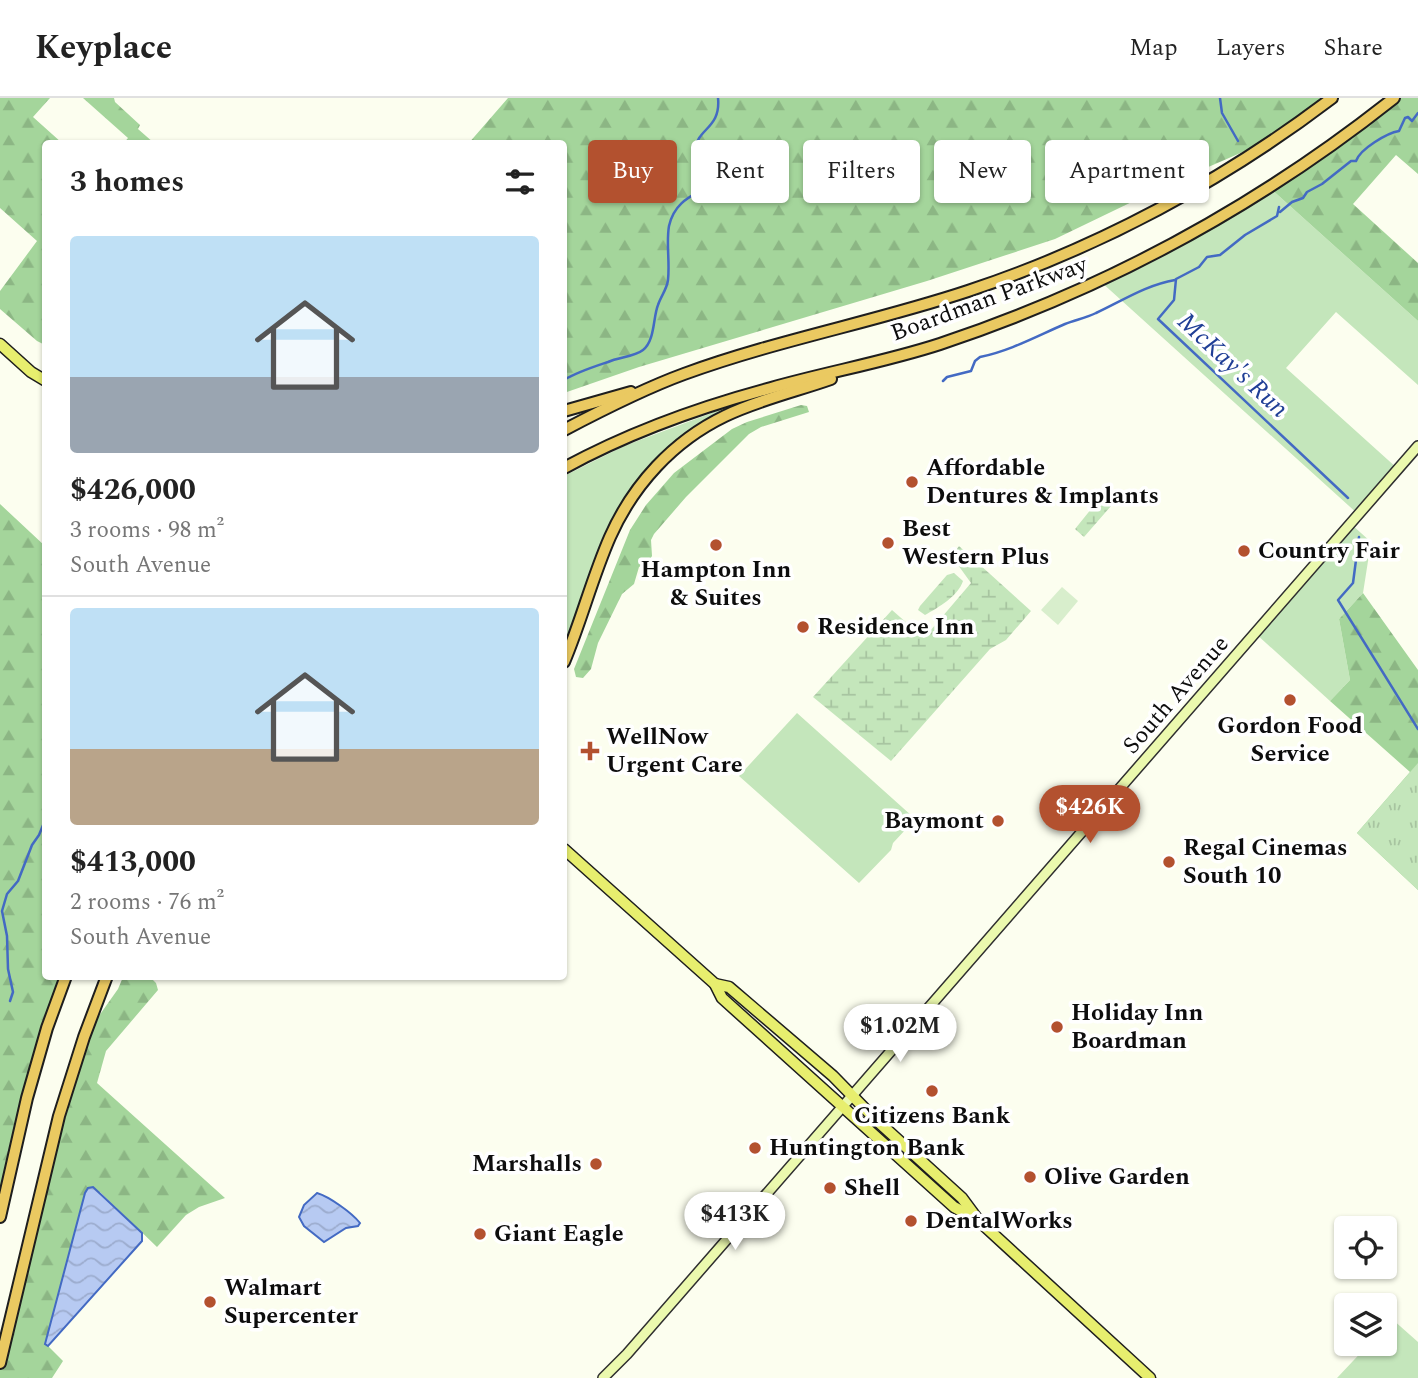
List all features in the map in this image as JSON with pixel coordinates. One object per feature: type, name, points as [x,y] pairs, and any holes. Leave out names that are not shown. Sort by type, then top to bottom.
[{"type":"highway","name":"Boardman Parkway","points":[[567,429],[682,374],[781,343],[895,314],[969,291],[1062,255],[1185,194],[1277,137],[1332,98]]},
{"type":"highway","name":"Boardman Parkway","points":[[567,467],[619,441],[722,402],[901,355],[1056,301],[1148,257],[1283,180],[1394,98]]},
{"type":"highway","points":[[567,654],[609,539],[621,514],[651,472],[674,449],[727,414],[901,355]]},
{"type":"highway","points":[[567,410],[654,387]]},
{"type":"highway","points":[[0,1217],[27,1098],[47,1028],[65,980]]},
{"type":"highway","points":[[0,1363],[59,1116],[105,980]]},
{"type":"main road","points":[[0,344],[42,379]]},
{"type":"main road","name":"South Avenue","points":[[603,1378],[627,1354],[1418,446]]},
{"type":"main road","points":[[567,852],[715,984],[722,998],[954,1207],[979,1221]]},
{"type":"main road","points":[[715,984],[729,987],[833,1076],[874,1118],[962,1198],[979,1221],[1150,1378]]},
{"type":"green space","points":[[0,98],[50,98],[33,117],[59,140],[42,140],[42,344],[0,309],[0,291],[37,241],[0,208]]},
{"type":"green space","points":[[83,98],[114,98],[140,125],[138,129],[151,140],[126,140],[128,138]]},
{"type":"green space","points":[[508,98],[1332,98],[1277,137],[1209,167],[1209,140],[1045,140],[1045,203],[1130,203],[1055,239],[927,281],[639,367],[567,392],[567,140],[471,140]]},
{"type":"green space","points":[[1394,98],[1418,98],[1418,174],[1396,155],[1353,204],[1418,263],[1418,321],[1270,188]]},
{"type":"green space","points":[[1270,188],[1418,321],[1418,385],[1336,312],[1286,368],[1398,469],[1359,515],[1100,281]]},
{"type":"green space","points":[[801,405],[807,406],[809,412],[761,427],[749,434],[686,497],[654,534],[651,540],[652,556],[639,567],[634,584],[622,594],[598,643],[591,669],[583,678],[576,677],[574,669],[630,530],[646,505],[674,473],[732,429]]},
{"type":"green space","points":[[725,408],[726,411],[632,490],[567,648],[567,474],[624,446]]},
{"type":"green space","points":[[1098,498],[1111,506],[1084,537],[1075,529]]},
{"type":"green space","points":[[0,504],[42,543],[42,980],[64,980],[0,1217]]},
{"type":"green space","points":[[1351,524],[1371,542],[1363,593],[1339,619],[1350,680],[1330,701],[1255,633]]},
{"type":"green space","points":[[959,546],[1031,611],[1006,640],[990,649],[891,761],[813,697],[892,610],[924,638],[971,583],[958,565],[954,553]]},
{"type":"green space","points":[[954,573],[963,581],[952,596],[925,615],[918,610],[947,575]]},
{"type":"green space","points":[[1062,587],[1078,601],[1058,625],[1041,610]]},
{"type":"green space","points":[[1363,593],[1418,670],[1418,890],[1357,833],[1410,772],[1330,701],[1350,680],[1339,619]]},
{"type":"green space","points":[[797,713],[912,816],[891,850],[859,883],[739,776]]},
{"type":"green space","points":[[1418,763],[1418,890],[1357,833]]},
{"type":"green space","points":[[122,980],[153,980],[158,990],[106,1051],[97,1083],[225,1198],[199,1207],[186,1215],[157,1247],[100,1192],[45,1343],[63,1361],[52,1378],[0,1378],[0,1363],[84,1037]]},
{"type":"green space","points":[[1397,1323],[1418,1342],[1418,1378],[1337,1378],[1358,1356],[1397,1356]]},
{"type":"water","points":[[93,1187],[142,1233],[142,1241],[48,1346],[45,1344],[85,1193],[88,1188]]},
{"type":"water","points":[[317,1193],[346,1210],[360,1223],[358,1226],[346,1228],[324,1242],[304,1226],[299,1217],[304,1205]]},
{"type":"waterway","points":[[567,378],[612,360],[631,356],[643,350],[650,341],[656,310],[667,283],[668,232],[673,214],[679,205],[709,186],[718,174],[717,165],[695,149],[700,136],[716,116],[718,98]]},
{"type":"waterway","points":[[1220,98],[1222,113],[1238,141]]},
{"type":"waterway","points":[[1280,212],[1351,161],[1356,161],[1374,142],[1399,131],[1405,118],[1408,117],[1412,121],[1418,113]]},
{"type":"waterway","name":"McKay's Run","points":[[1279,207],[1277,216],[1245,235],[1220,255],[1207,257],[1199,267],[1176,279],[1174,300],[1158,319],[1348,498]]},
{"type":"waterway","points":[[943,381],[947,377],[971,371],[980,357],[1013,347],[1092,315],[1144,289],[1175,280]]},
{"type":"waterway","name":"McKay's Run","points":[[1359,537],[1353,583],[1338,600],[1418,729]]},
{"type":"waterway","points":[[10,1001],[13,992],[2,911],[7,894],[18,881],[42,828]]},
{"type":"place","name":"Affordable Dentures & Implants","points":[[912,482]]},
{"type":"place","name":"Best Western Plus","points":[[888,543]]},
{"type":"place","name":"Hampton Inn & Suites","points":[[716,545]]},
{"type":"place","name":"Country Fair","points":[[1244,551]]},
{"type":"place","name":"Residence Inn","points":[[803,627]]},
{"type":"place","name":"Gordon Food Service","points":[[1290,700]]},
{"type":"place","name":"WellNow Urgent Care","points":[[590,751]]},
{"type":"place","name":"Baymont","points":[[998,821]]},
{"type":"place","name":"Regal Cinemas South 10","points":[[1169,862]]},
{"type":"place","name":"Holiday Inn Boardman","points":[[1057,1027]]},
{"type":"place","name":"Citizens Bank","points":[[932,1091]]},
{"type":"place","name":"Huntington Bank","points":[[755,1148]]},
{"type":"place","name":"Marshalls","points":[[596,1164]]},
{"type":"place","name":"Olive Garden","points":[[1030,1177]]},
{"type":"place","name":"Shell","points":[[830,1188]]},
{"type":"place","name":"DentalWorks","points":[[911,1221]]},
{"type":"place","name":"Giant Eagle","points":[[480,1234]]},
{"type":"place","name":"Walmart Supercenter","points":[[210,1302]]}]
